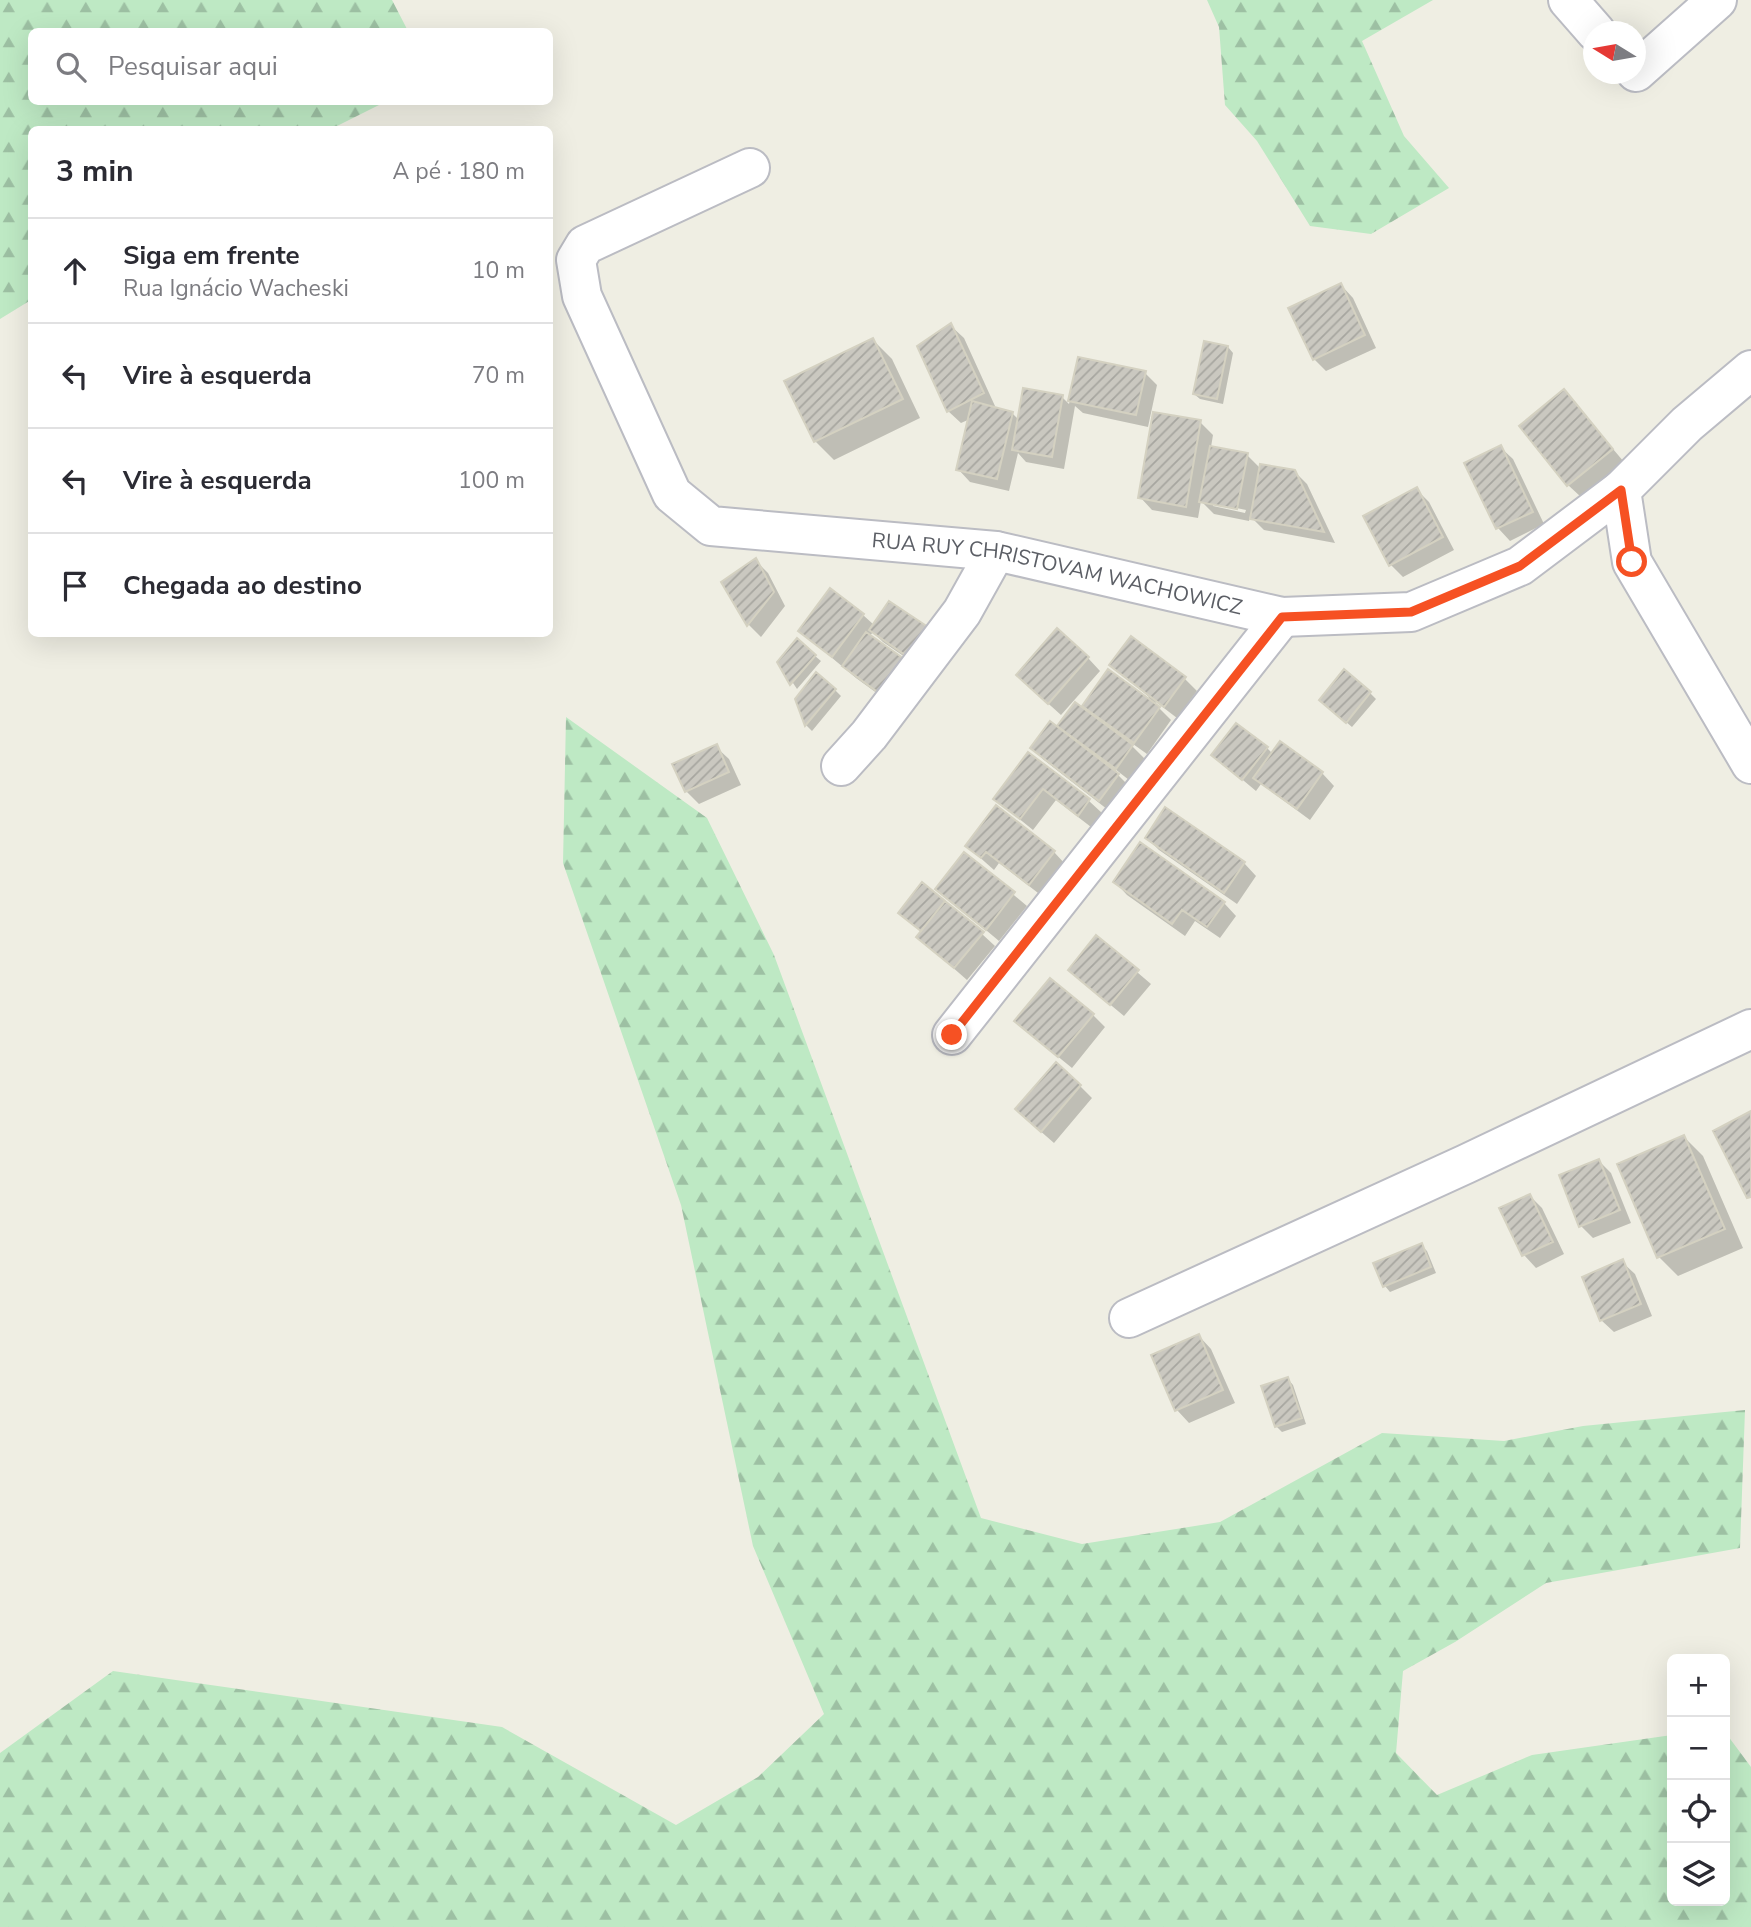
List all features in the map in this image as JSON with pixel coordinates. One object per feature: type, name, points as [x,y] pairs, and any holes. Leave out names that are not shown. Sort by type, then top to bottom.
[{"type":"street","points":[[1568,0],[1586,21]]},
{"type":"street","points":[[1646,62],[1717,0]]},
{"type":"street","name":"RUA RUY CHRISTOVAM WACHOWICZ","points":[[750,168],[585,245],[576,260],[582,296],[672,494],[711,526],[996,551],[1282,617],[1411,612],[1520,566],[1621,490],[1688,424],[1751,370]]},
{"type":"street","points":[[1621,490],[1632,562],[1751,764]]},
{"type":"street","points":[[841,766],[869,736],[962,612],[996,551]]},
{"type":"street","points":[[952,1035],[1282,617]]},
{"type":"street","points":[[1129,1318],[1466,1164],[1751,1029]]},
{"type":"green space","points":[[0,0],[392,0],[406,28],[28,28],[28,105],[379,105],[337,126],[28,126],[28,302],[0,319]]},
{"type":"green space","points":[[1207,0],[1433,0],[1362,41],[1404,136],[1449,188],[1371,234],[1310,226],[1257,141],[1225,105],[1219,27]]},
{"type":"green space","points":[[566,717],[707,818],[774,955],[981,1518],[1082,1544],[1220,1522],[1382,1433],[1504,1441],[1583,1426],[1745,1410],[1740,1548],[1546,1583],[1455,1642],[1403,1671],[1396,1753],[1437,1795],[1532,1755],[1667,1736],[1667,1906],[1730,1906],[1730,1739],[1751,1767],[1751,1927],[0,1927],[0,1753],[113,1671],[502,1727],[676,1825],[758,1777],[824,1714],[753,1546],[681,1205],[563,863]]},
{"type":"building","points":[[1341,283],[1365,335],[1313,360],[1288,308]]},
{"type":"building","points":[[951,323],[984,393],[947,412],[917,346]]},
{"type":"building","points":[[873,338],[903,399],[814,442],[784,381]]},
{"type":"building","points":[[1204,341],[1228,346],[1217,399],[1193,394]]},
{"type":"building","points":[[1078,357],[1146,371],[1136,415],[1068,401]]},
{"type":"building","points":[[1023,388],[1063,395],[1052,457],[1012,450]]},
{"type":"building","points":[[1564,389],[1613,449],[1567,486],[1519,426]]},
{"type":"building","points":[[972,401],[1013,412],[997,479],[956,470]]},
{"type":"building","points":[[1153,412],[1201,420],[1186,507],[1138,498]]},
{"type":"building","points":[[1501,445],[1533,512],[1496,529],[1464,463]]},
{"type":"building","points":[[1210,446],[1248,453],[1237,509],[1199,502]]},
{"type":"building","points":[[1260,464],[1295,470],[1324,532],[1250,519]]},
{"type":"building","points":[[1417,487],[1443,537],[1389,566],[1363,516]]},
{"type":"building","points":[[756,558],[774,592],[747,626],[721,582]]},
{"type":"building","points":[[830,588],[864,614],[832,657],[798,631]]},
{"type":"building","points":[[889,601],[931,629],[911,659],[869,630]]},
{"type":"building","points":[[1057,628],[1089,657],[1048,704],[1016,675]]},
{"type":"building","points":[[866,632],[907,661],[883,696],[842,666]]},
{"type":"building","points":[[1131,636],[1186,677],[1164,707],[1109,665]]},
{"type":"building","points":[[797,638],[816,655],[790,685],[777,662]]},
{"type":"building","points":[[1108,669],[1160,707],[1134,743],[1082,706]]},
{"type":"building","points":[[1344,669],[1371,692],[1346,723],[1319,700]]},
{"type":"building","points":[[816,672],[836,689],[805,726],[795,699]]},
{"type":"building","points":[[1075,702],[1133,745],[1116,769],[1057,726]]},
{"type":"building","points":[[1050,721],[1119,774],[1099,801],[1030,748]]},
{"type":"building","points":[[1236,723],[1268,747],[1242,780],[1211,755]]},
{"type":"building","points":[[1280,741],[1323,772],[1297,809],[1253,778]]},
{"type":"building","points":[[717,744],[729,772],[685,792],[672,764]]},
{"type":"building","points":[[1028,752],[1090,799],[1078,816],[1043,789],[1020,819],[993,799]]},
{"type":"building","points":[[996,805],[1055,851],[1029,885],[986,852],[981,858],[965,846]]},
{"type":"building","points":[[1165,807],[1245,862],[1224,893],[1145,838]]},
{"type":"building","points":[[1140,842],[1225,902],[1207,927],[1182,910],[1172,924],[1113,882]]},
{"type":"building","points":[[964,852],[1015,892],[986,930],[935,889]]},
{"type":"building","points":[[922,882],[945,901],[921,931],[898,913]]},
{"type":"building","points":[[945,901],[984,932],[954,968],[916,937]]},
{"type":"building","points":[[1096,935],[1139,970],[1110,1005],[1068,970]]},
{"type":"building","points":[[1050,978],[1094,1014],[1058,1057],[1014,1021]]},
{"type":"building","points":[[1056,1062],[1081,1085],[1041,1132],[1015,1109]]},
{"type":"building","points":[[1751,1111],[1751,1197],[1747,1198],[1713,1131]]},
{"type":"building","points":[[1684,1135],[1725,1229],[1657,1258],[1617,1164]]},
{"type":"building","points":[[1599,1159],[1620,1210],[1579,1227],[1559,1175]]},
{"type":"building","points":[[1530,1194],[1553,1242],[1522,1256],[1499,1208]]},
{"type":"building","points":[[1422,1243],[1431,1267],[1383,1287],[1373,1263]]},
{"type":"building","points":[[1623,1259],[1641,1304],[1600,1321],[1582,1277]]},
{"type":"building","points":[[1199,1334],[1223,1390],[1175,1411],[1151,1355]]},
{"type":"building","points":[[1288,1377],[1302,1418],[1275,1427],[1261,1386]]},
{"type":"route","points":[[952,1035],[1282,617],[1411,612],[1520,566],[1621,490],[1632,562]]}]
